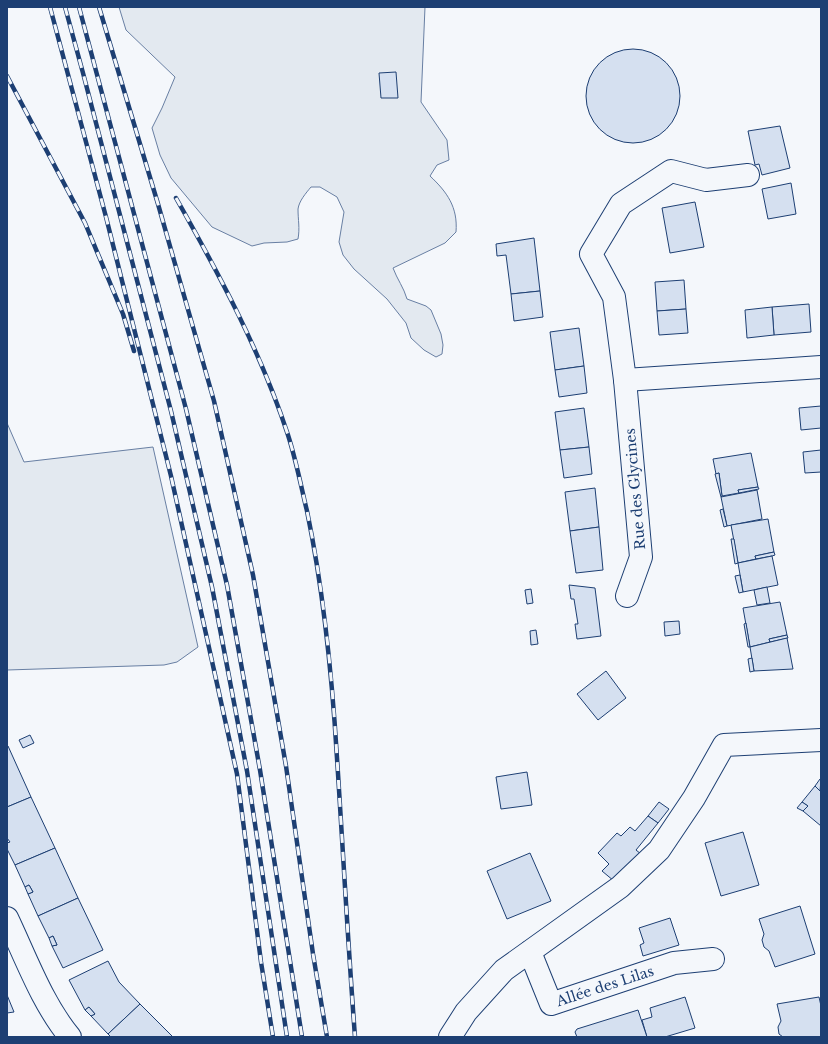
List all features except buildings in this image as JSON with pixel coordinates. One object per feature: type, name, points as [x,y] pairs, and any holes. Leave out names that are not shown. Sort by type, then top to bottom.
[{"type":"street","name":"Rue des Glycines","points":[[627,596],[641,557],[625,380],[614,297],[591,254],[621,204],[671,171],[706,180],[748,175]]},
{"type":"street","points":[[625,380],[821,368]]},
{"type":"street","points":[[450,1037],[466,1012],[504,970],[620,887],[658,850],[694,798],[724,745],[821,740]]},
{"type":"street","points":[[7,918],[40,988],[59,1023],[70,1037]]},
{"type":"street","name":"Allée des Lilas","points":[[530,952],[551,1004],[674,964],[713,959]]},
{"type":"shaded area","points":[[119,7],[425,7],[421,102],[447,140],[449,160],[437,165],[430,176],[442,188],[450,201],[455,215],[456,232],[445,243],[393,268],[407,299],[426,306],[431,310],[441,334],[443,345],[442,354],[436,357],[424,350],[411,338],[406,323],[387,299],[354,269],[343,255],[339,242],[344,212],[337,197],[320,187],[311,187],[300,203],[298,209],[298,239],[287,242],[264,243],[252,246],[212,227],[171,178],[160,155],[152,128],[175,77],[126,30]]},
{"type":"shaded area","points":[[7,423],[24,462],[153,447],[198,647],[177,662],[164,665],[7,670]]},
{"type":"railway","points":[[50,7],[106,217],[171,476],[237,774],[261,962],[273,1037]]},
{"type":"railway","points":[[65,7],[171,411],[212,587],[247,771],[287,1037]]},
{"type":"railway","points":[[79,7],[186,409],[227,585],[260,770],[302,1037]]},
{"type":"railway","points":[[99,7],[158,204],[214,401],[253,575],[286,766],[313,954],[327,1037]]},
{"type":"railway","points":[[7,76],[85,223],[123,314],[134,351]]},
{"type":"railway","points":[[176,198],[208,255],[238,314],[265,374],[288,435],[307,511],[323,603],[330,665],[355,1037]]}]
